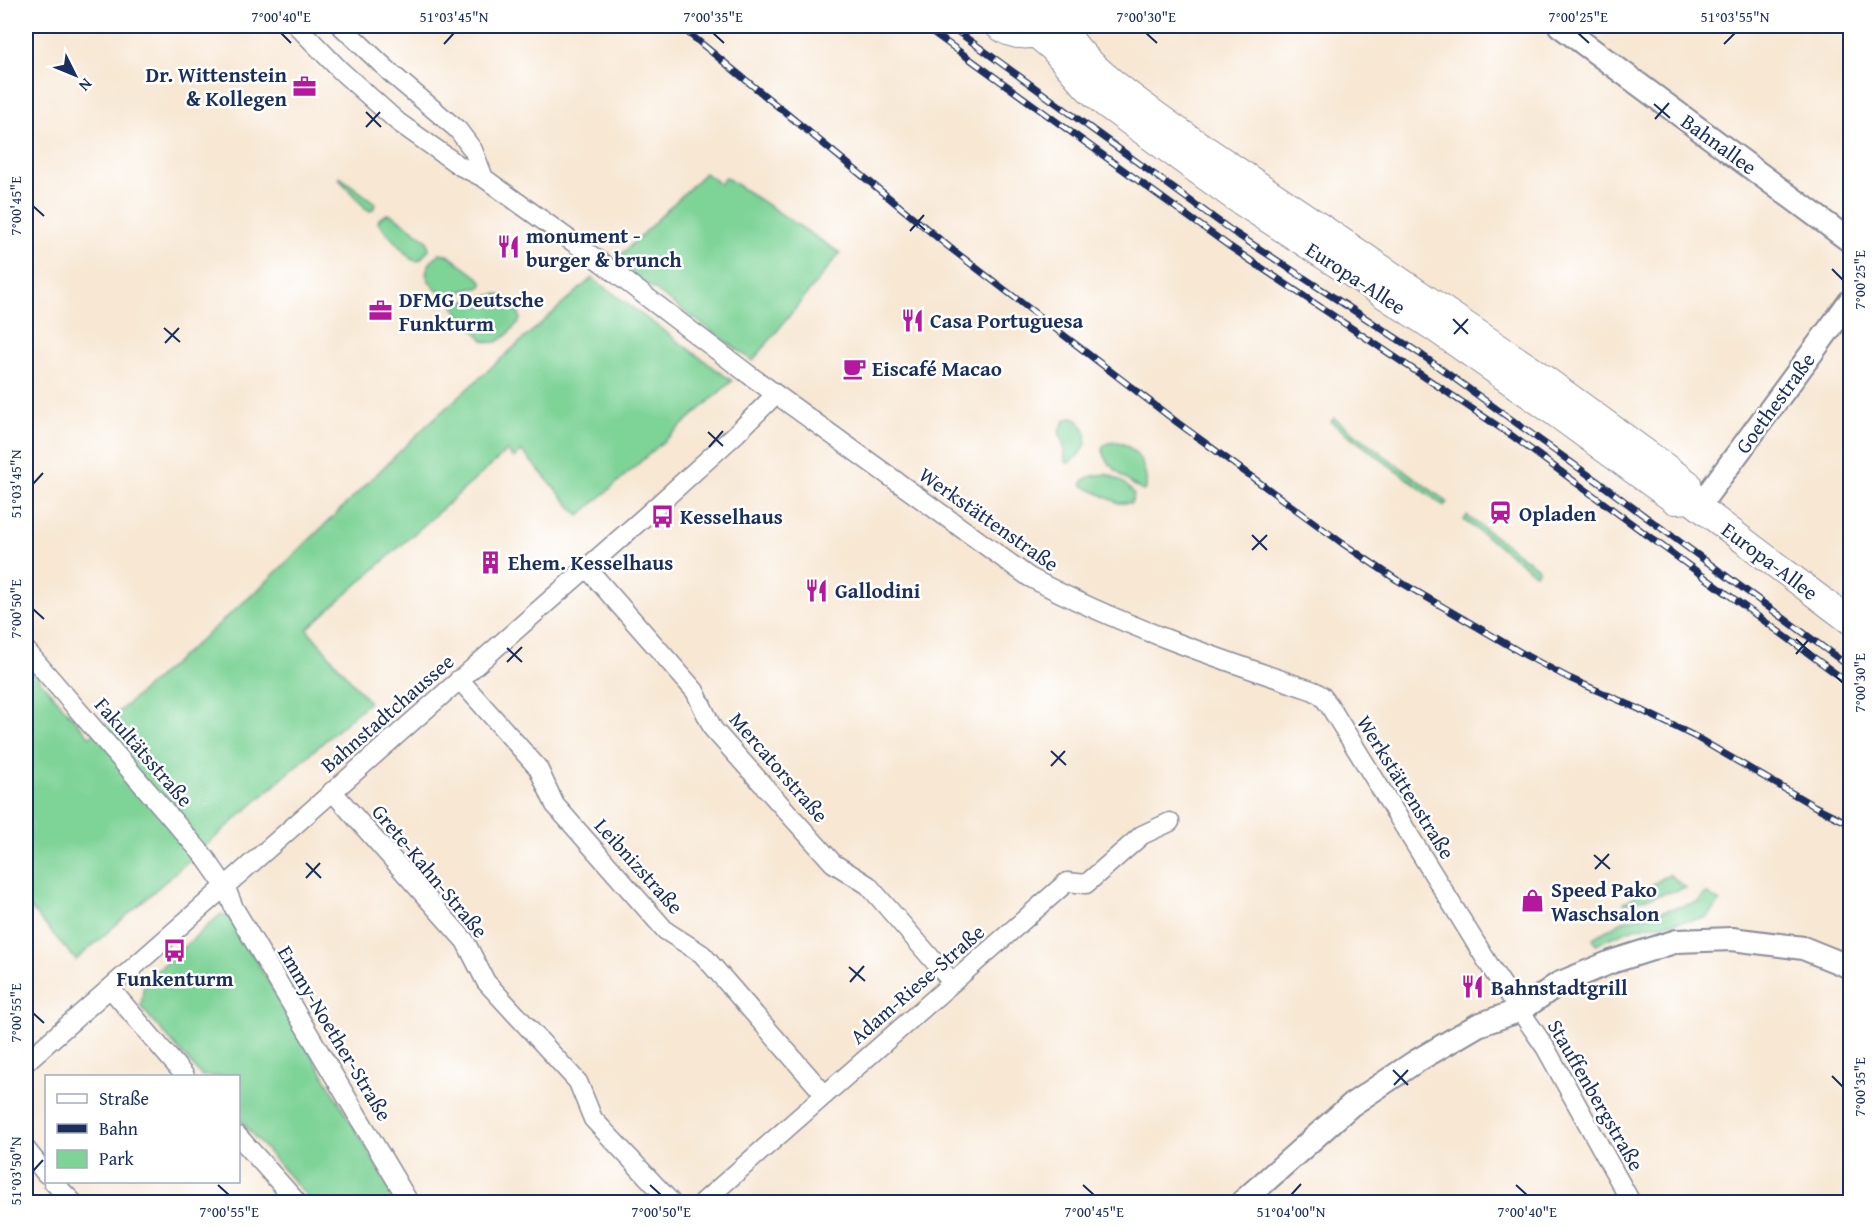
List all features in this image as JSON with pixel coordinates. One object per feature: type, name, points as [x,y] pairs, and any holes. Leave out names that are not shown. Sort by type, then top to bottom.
[{"type":"main road","points":[[998,26],[1013,34],[1024,36],[1042,30]]},
{"type":"main road","name":"Europa-Allee","points":[[1063,26],[1090,60],[1117,85],[1172,126],[1537,373],[1688,483],[1695,503]]},
{"type":"main road","name":"Europa-Allee","points":[[1042,30],[1052,48],[1086,87],[1106,105],[1232,196],[1434,328],[1675,501],[1695,503],[1851,621]]},
{"type":"street","name":"Werkstättenstraße","points":[[297,26],[341,71],[398,122],[460,166],[484,178],[602,263],[776,394],[1029,577],[1173,642],[1314,691],[1322,696],[1492,971],[1521,1010]]},
{"type":"street","points":[[341,26],[393,75],[458,130],[473,150],[484,178]]},
{"type":"street","name":"Bahnallee","points":[[1560,26],[1851,240]]},
{"type":"street","name":"Goethestraße","points":[[1695,503],[1851,301]]},
{"type":"street","name":"Bahnstadtchaussee","points":[[26,1062],[737,434],[776,394]]},
{"type":"street","name":"Mercatorstraße","points":[[586,567],[695,691],[713,729],[833,863],[868,885],[952,982]]},
{"type":"street","name":"Fakultätsstraße","points":[[26,650],[204,856],[225,886]]},
{"type":"street","name":"Leibnizstraße","points":[[459,679],[538,768],[555,805],[666,931],[702,954],[825,1095]]},
{"type":"street","name":"Grete-Kahn-Straße","points":[[332,791],[465,941],[486,982],[578,1082],[593,1119],[671,1203]]},
{"type":"street","name":"Adam-Riese-Straße","points":[[703,1203],[1067,882],[1086,884],[1142,835],[1170,822]]},
{"type":"street","name":"Emmy-Noether-Straße","points":[[225,886],[234,908],[408,1203]]},
{"type":"street","points":[[1242,1203],[1351,1105],[1415,1062],[1469,1031],[1521,1010],[1558,984],[1611,962],[1677,941],[1711,939],[1752,940],[1803,948],[1851,967]]},
{"type":"street","points":[[110,988],[183,1075]]},
{"type":"street","name":"Stauffenbergstraße","points":[[1521,1010],[1545,1047],[1631,1203]]},
{"type":"street","points":[[240,1138],[297,1203]]},
{"type":"street","points":[[26,1149],[45,1173]]},
{"type":"street","points":[[54,1183],[73,1203]]},
{"type":"green space","points":[[705,173],[720,184],[725,177],[840,253],[753,361],[615,261]]},
{"type":"green space","points":[[340,177],[375,203],[374,208],[370,211],[365,208],[340,180]]},
{"type":"green space","points":[[387,214],[394,216],[427,240],[429,249],[420,260],[411,259],[379,224],[380,218]]},
{"type":"green space","points":[[440,253],[448,255],[480,279],[482,285],[447,295],[440,292],[429,281],[426,273],[429,265]]},
{"type":"green space","points":[[592,278],[732,381],[579,516],[522,451],[514,458],[507,451],[307,629],[369,702],[76,960],[26,903],[26,665],[90,737],[261,587],[429,423]]},
{"type":"green space","points":[[497,294],[513,304],[520,315],[520,320],[504,338],[489,342],[483,340],[454,308],[461,302]]},
{"type":"green space","points":[[1071,418],[1081,424],[1086,442],[1078,455],[1067,463],[1059,431],[1065,420]]},
{"type":"green space","points":[[1334,418],[1447,502],[1444,506],[1331,422]]},
{"type":"green space","points":[[1118,442],[1131,449],[1140,460],[1146,481],[1146,489],[1143,491],[1124,478],[1106,458],[1103,446]]},
{"type":"green space","points":[[1106,474],[1129,488],[1134,495],[1131,503],[1118,503],[1083,486],[1082,483],[1086,478]]},
{"type":"green space","points":[[1467,516],[1539,569],[1536,574],[1464,520]]},
{"type":"green space","points":[[1669,874],[1686,888],[1624,903]]},
{"type":"green space","points":[[1706,893],[1720,902],[1706,918],[1634,928],[1596,944],[1593,938],[1623,921],[1698,902]]},
{"type":"green space","points":[[221,914],[229,917],[398,1202],[312,1202],[240,1120],[240,1075],[201,1075],[141,1007],[144,982]]},
{"type":"railway","points":[[680,26],[949,247],[1178,423],[1342,543],[1397,580],[1527,656],[1694,736],[1814,806],[1850,824]]},
{"type":"railway","points":[[924,26],[1229,246],[1511,435],[1850,684]]},
{"type":"railway","points":[[950,26],[1232,231],[1419,353],[1850,667]]},
{"type":"place","name":"Dr. Wittenstein & Kollegen","points":[[305,86]]},
{"type":"place","name":"monument - burger & brunch","points":[[508,247]]},
{"type":"place","name":"DFMG Deutsche Funkturm","points":[[381,311]]},
{"type":"place","name":"Casa Portuguesa","points":[[912,320]]},
{"type":"place","name":"Eiscafé Macao","points":[[854,368]]},
{"type":"place","name":"Opladen","points":[[1501,513]]},
{"type":"place","name":"Kesselhaus","points":[[662,516]]},
{"type":"place","name":"Ehem. Kesselhaus","points":[[490,562]]},
{"type":"place","name":"Gallodini","points":[[817,590]]},
{"type":"place","name":"Speed Pako Waschsalon","points":[[1533,901]]},
{"type":"place","name":"Funkenturm","points":[[175,950]]},
{"type":"place","name":"Bahnstadtgrill","points":[[1473,987]]}]
